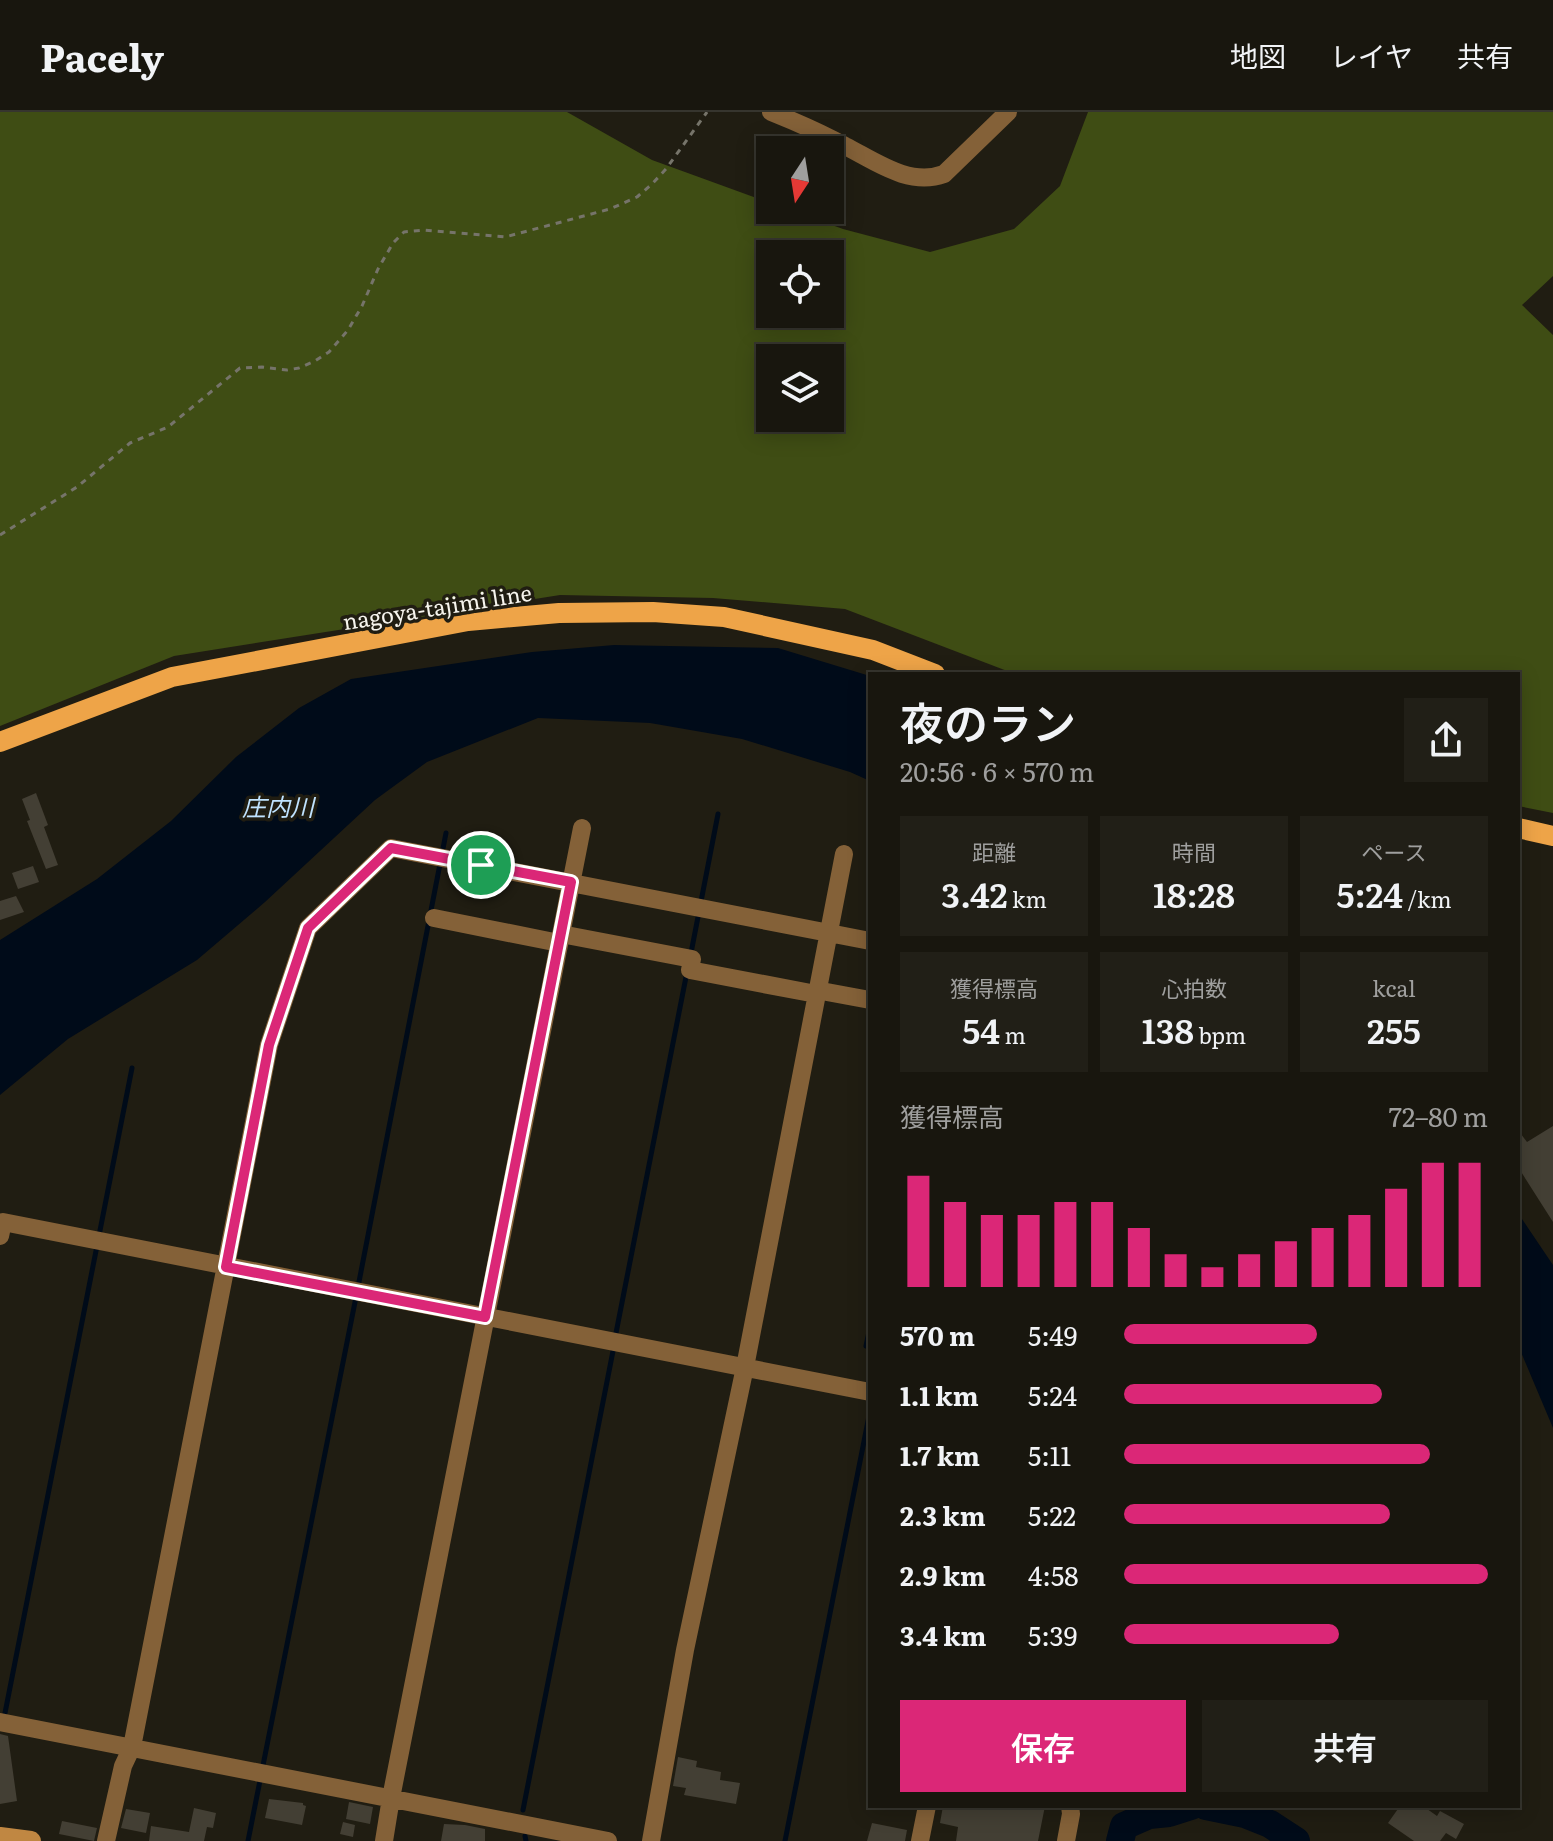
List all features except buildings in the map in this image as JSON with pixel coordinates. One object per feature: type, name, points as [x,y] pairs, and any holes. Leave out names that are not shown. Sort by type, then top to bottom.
[{"type":"main road","name":"nagoya-tajimi line","points":[[0,742],[172,677],[468,621],[559,613],[653,612],[724,617],[873,650],[930,672]]},
{"type":"main road","points":[[1520,828],[1553,836]]},
{"type":"main road","points":[[0,1837],[31,1841]]},
{"type":"street","points":[[771,112],[894,171],[934,178],[944,174],[1008,112]]},
{"type":"street","points":[[384,1841],[582,828]]},
{"type":"street","points":[[106,1841],[123,1766],[132,1747],[269,1045],[308,928],[391,848],[868,941]]},
{"type":"street","points":[[651,1841],[685,1650],[745,1367],[844,854]]},
{"type":"street","points":[[434,918],[692,959],[690,970],[868,1000]]},
{"type":"street","points":[[0,1236],[3,1222],[868,1392]]},
{"type":"street","points":[[0,1722],[608,1841]]},
{"type":"street","points":[[920,1841],[927,1808]]},
{"type":"street","points":[[1066,1841],[1070,1808]]},
{"type":"path","points":[[0,535],[77,487],[130,443],[168,427],[240,368],[287,370],[315,361],[329,352],[348,330],[385,256],[404,232],[424,230],[505,237],[610,209],[637,197],[666,169],[707,112]]},
{"type":"green space","points":[[0,112],[567,112],[652,160],[756,198],[756,224],[829,224],[930,252],[1014,229],[1060,186],[1088,112],[1553,112],[1553,276],[1522,305],[1553,335],[1553,813],[1520,806],[1520,672],[1010,672],[845,609],[713,598],[560,595],[174,656],[0,726]]},
{"type":"water","name":"庄内川","points":[[614,645],[778,648],[868,675],[868,780],[742,739],[650,723],[538,718],[427,762],[375,800],[197,960],[68,1039],[0,1095],[0,940],[97,879],[171,821],[236,757],[299,708],[351,679],[532,652]]},
{"type":"water","points":[[1520,1216],[1553,1265],[1553,1428],[1520,1350]]},
{"type":"waterway","points":[[691,953],[718,814]]},
{"type":"waterway","points":[[358,1287],[446,833]]},
{"type":"waterway","points":[[616,1333],[686,977]]},
{"type":"waterway","points":[[5,1713],[132,1068]]},
{"type":"waterway","points":[[248,1841],[356,1297]]},
{"type":"waterway","points":[[868,1336],[868,1346]]},
{"type":"waterway","points":[[523,1810],[613,1351]]},
{"type":"waterway","points":[[785,1841],[868,1421]]},
{"type":"waterway","points":[[1120,1841],[1124,1826],[1149,1815],[1185,1808]]},
{"type":"waterway","points":[[1216,1808],[1245,1814],[1270,1824],[1296,1841]]},
{"type":"waterway","points":[[525,1836],[526,1841]]},
{"type":"route","points":[[391,848],[481,865],[571,882],[485,1317],[226,1267],[269,1045],[308,928],[391,848]]}]
